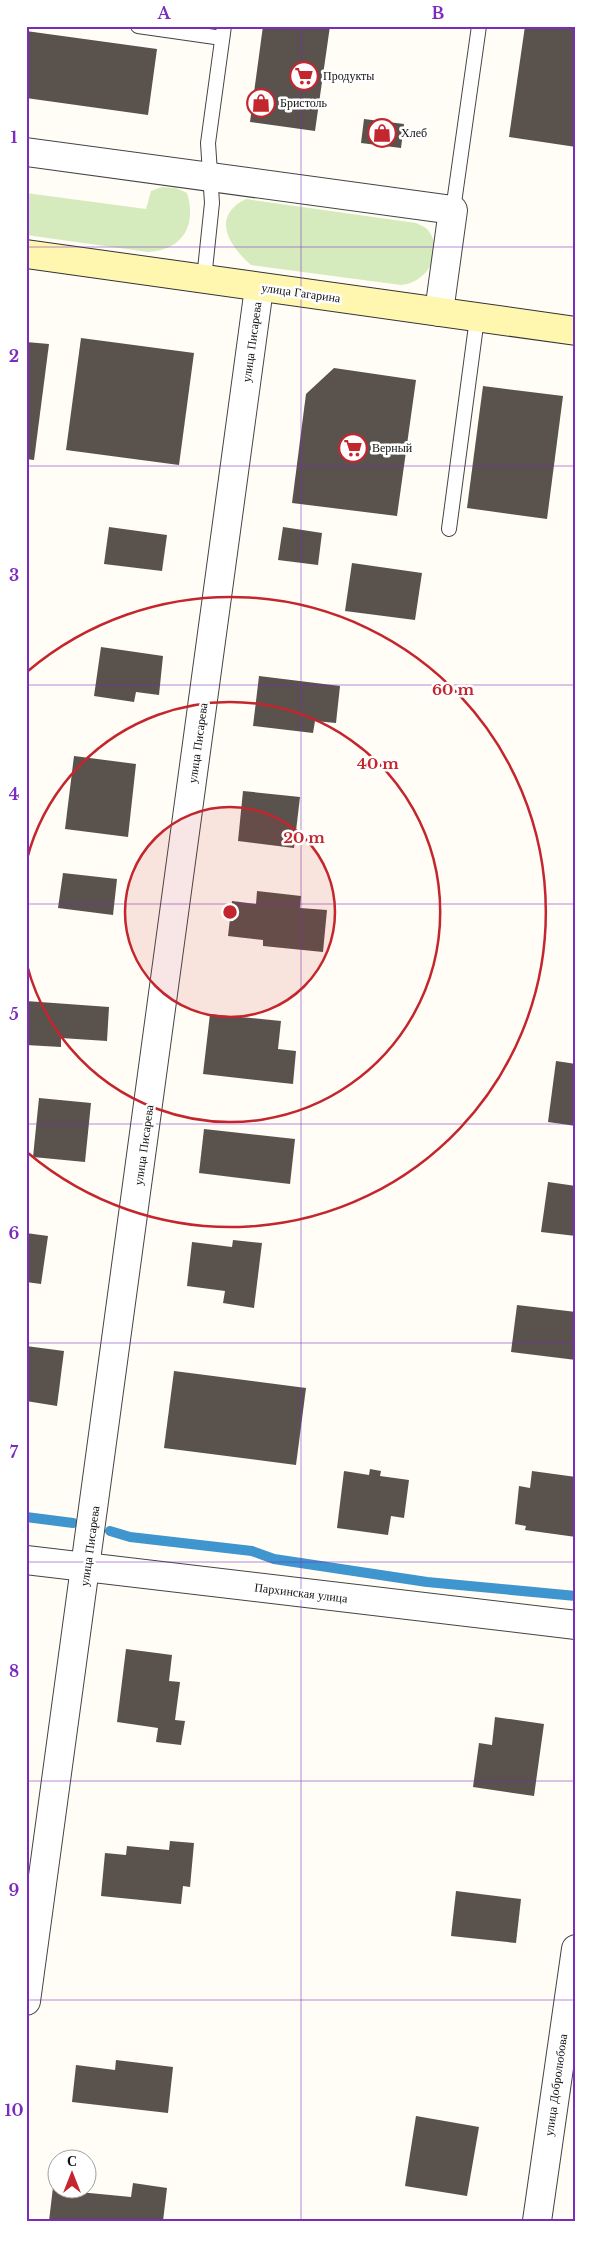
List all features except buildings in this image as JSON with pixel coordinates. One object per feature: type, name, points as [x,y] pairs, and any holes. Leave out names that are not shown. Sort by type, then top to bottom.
[{"type":"main road","name":"улица Гагарина","points":[[26,254],[576,331]]},
{"type":"street","points":[[26,152],[453,210],[439,312]]},
{"type":"street","name":"улица Писарева","points":[[26,2001],[87,1568],[259,288]]},
{"type":"street","name":"Пархинская улица","points":[[26,1560],[576,1625]]},
{"type":"street","name":"улица Добролюбова","points":[[537,2221],[576,1949]]},
{"type":"lane","points":[[138,26],[223,32],[208,143],[212,203],[204,279]]},
{"type":"lane","points":[[453,210],[479,26]]},
{"type":"lane","points":[[449,528],[477,318]]},
{"type":"green space","points":[[162,187],[176,188],[187,193],[190,215],[184,234],[178,241],[160,250],[148,252],[26,235],[26,193],[146,209],[151,191]]},
{"type":"green space","points":[[246,199],[416,223],[427,229],[432,237],[435,246],[434,255],[426,272],[411,283],[401,285],[251,265],[230,240],[226,222],[235,206]]},
{"type":"waterway","points":[[26,1517],[73,1523]]},
{"type":"waterway","points":[[110,1531],[130,1537],[252,1551],[274,1559],[427,1582],[576,1596]]},
{"type":"place","name":"Продукты","points":[[304,76]]},
{"type":"place","name":"Бристоль","points":[[261,103]]},
{"type":"place","name":"Хлеб","points":[[382,133]]},
{"type":"place","name":"Верный","points":[[353,448]]}]
